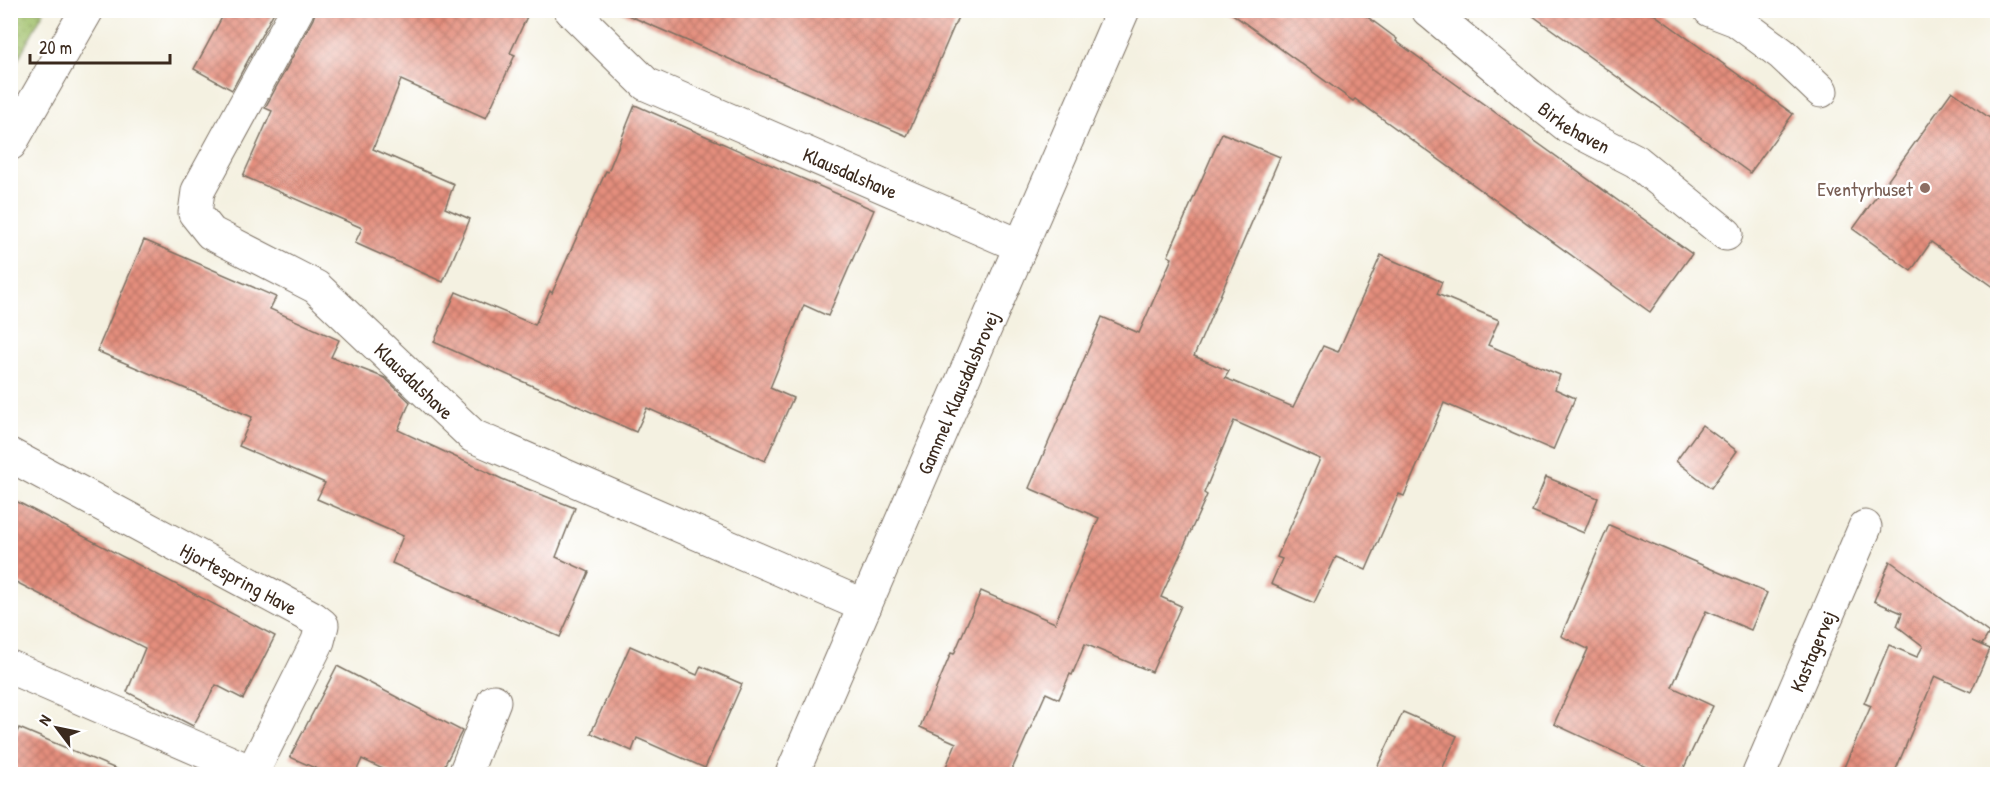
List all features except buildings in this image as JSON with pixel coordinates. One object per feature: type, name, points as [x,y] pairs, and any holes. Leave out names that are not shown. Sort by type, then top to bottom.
[{"type":"street","points":[[10,144],[87,10]]},
{"type":"street","name":"Klausdalshave","points":[[297,10],[198,191],[195,213],[211,233],[316,287],[473,436],[865,606]]},
{"type":"street","name":"Klausdalshave","points":[[571,10],[646,84],[1021,246]]},
{"type":"street","name":"Gammel Klausdalsbrovej","points":[[792,774],[1123,10]]},
{"type":"street","name":"Birkehaven","points":[[1428,10],[1568,126],[1636,161],[1726,234]]},
{"type":"street","points":[[1710,10],[1736,20],[1782,54],[1821,91]]},
{"type":"street","name":"Hjortespring Have","points":[[10,455],[313,618],[322,625],[318,641],[254,774],[205,766],[10,667]]},
{"type":"street","name":"Kastagervej","points":[[1759,774],[1865,527]]},
{"type":"street","points":[[465,774],[494,701]]},
{"type":"green space","points":[[10,11],[44,11],[11,72]]},
{"type":"place","name":"Eventyrhuset","points":[[1925,188]]}]
